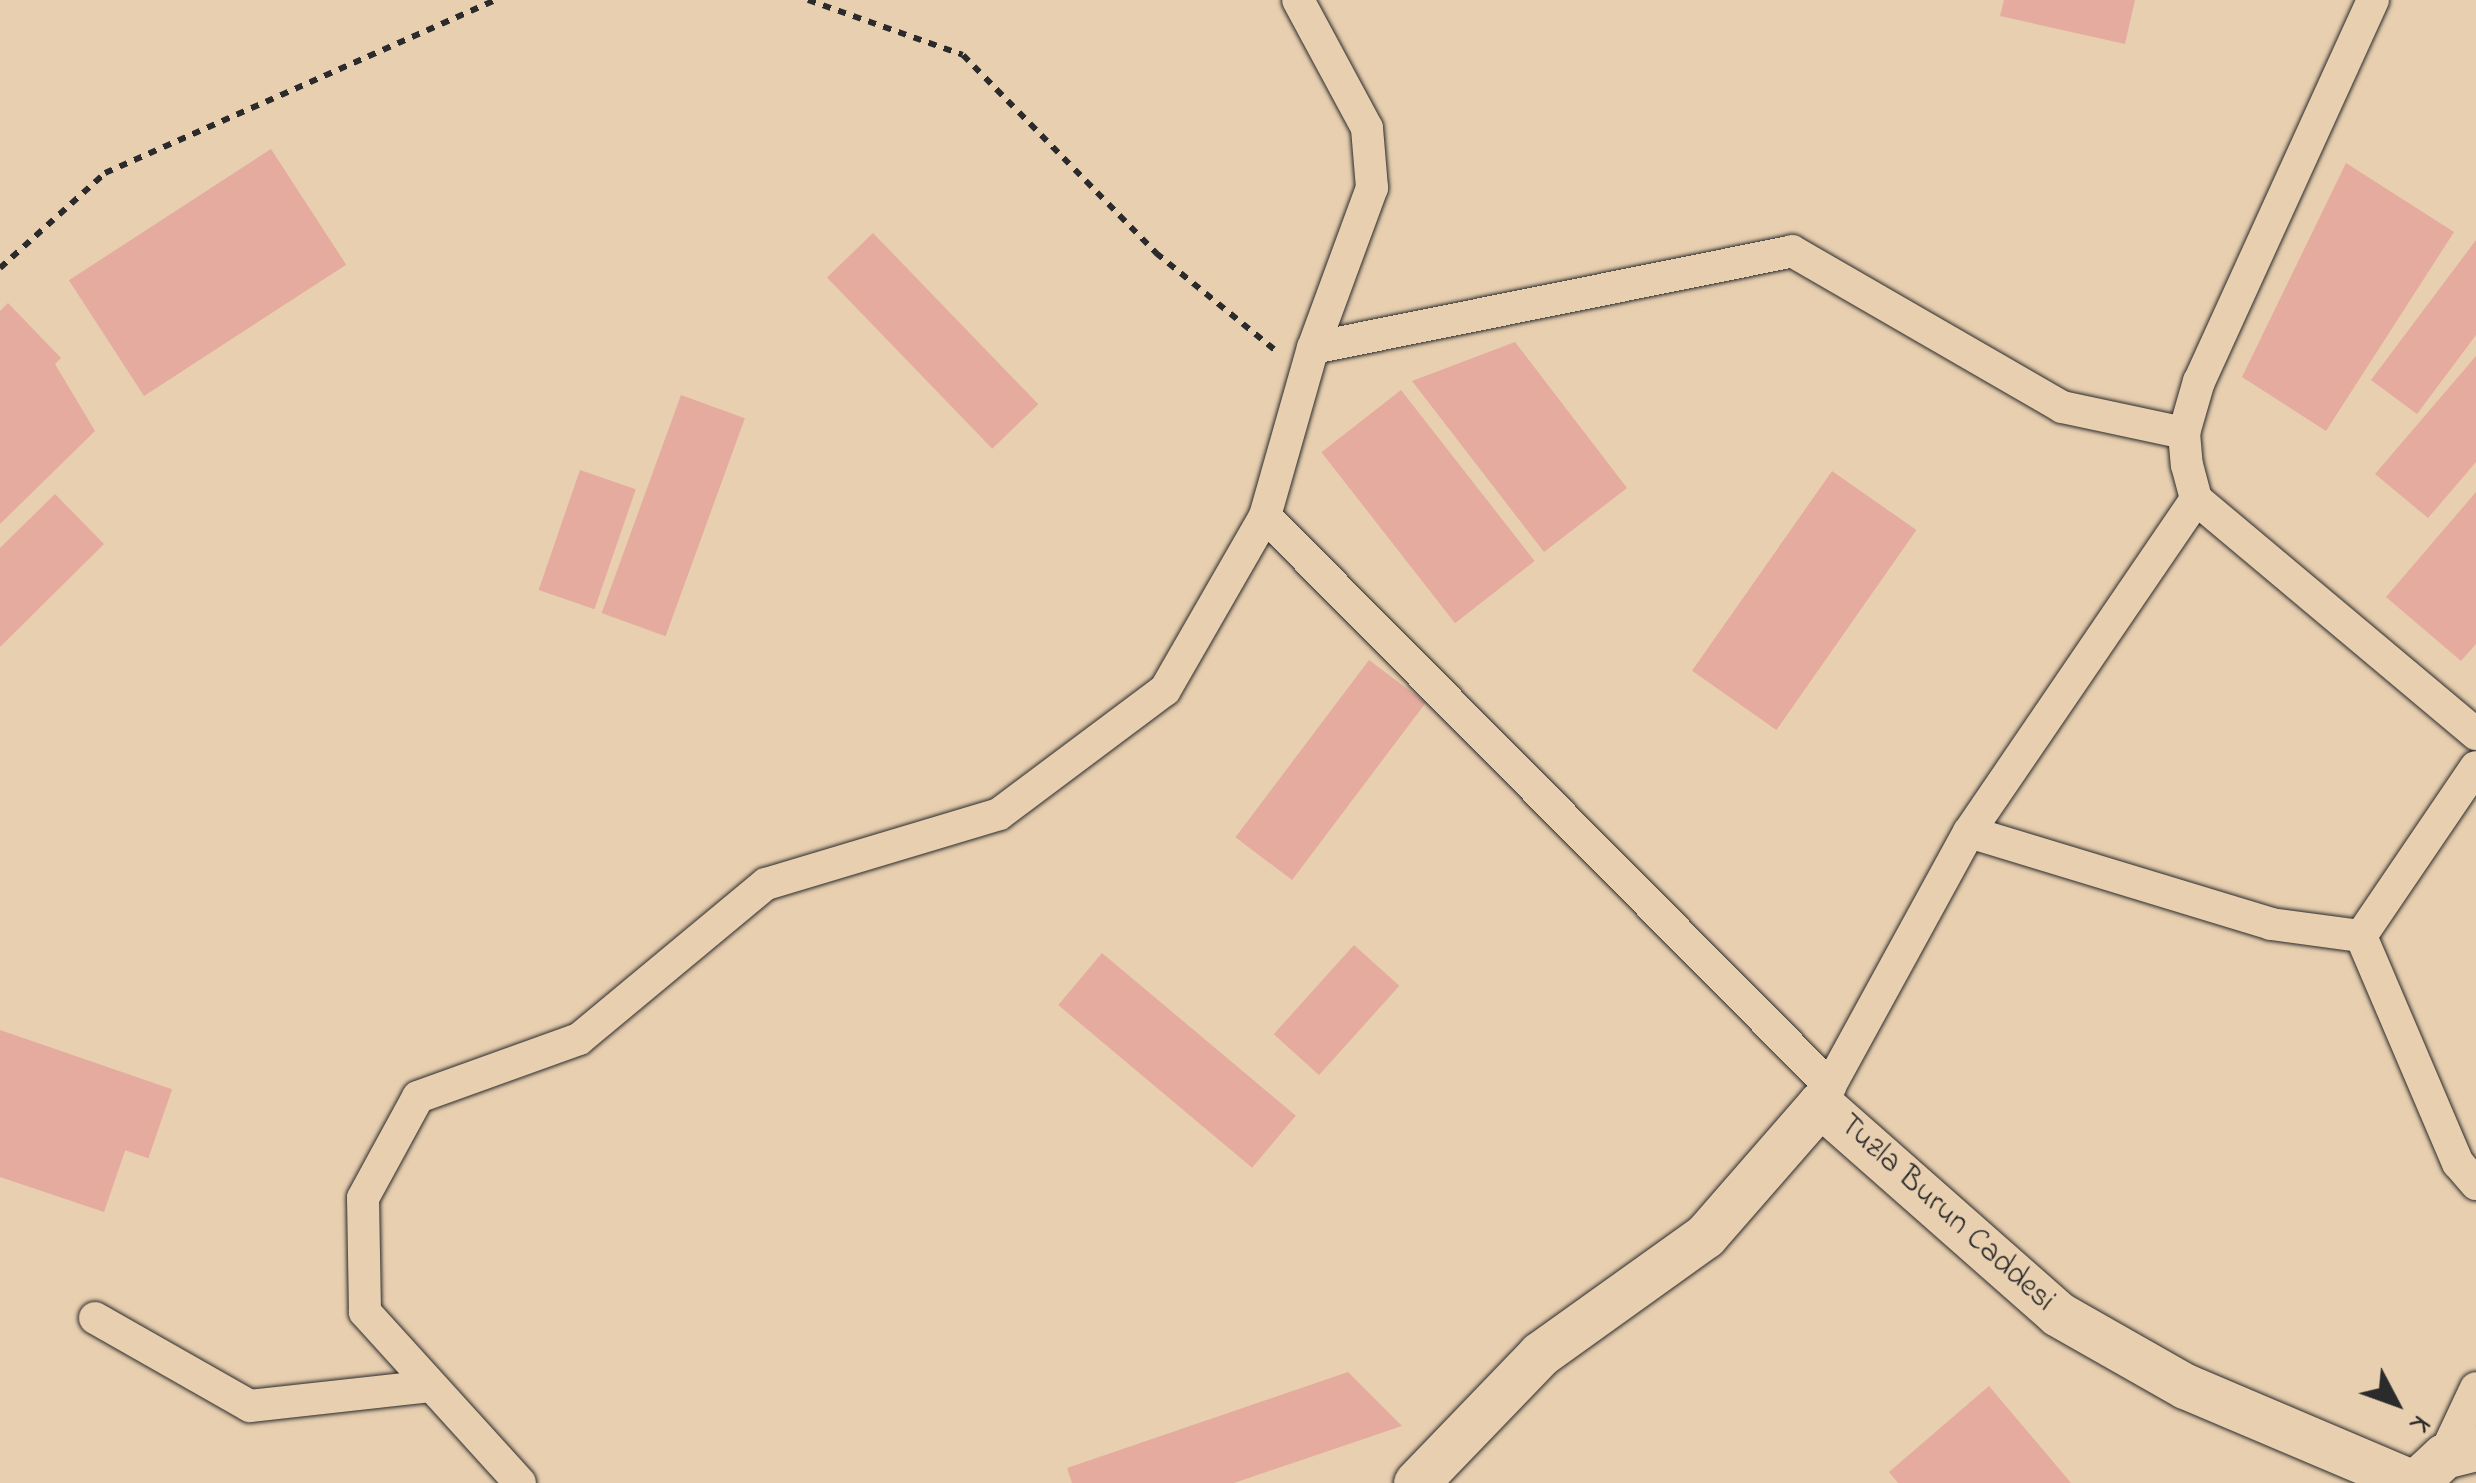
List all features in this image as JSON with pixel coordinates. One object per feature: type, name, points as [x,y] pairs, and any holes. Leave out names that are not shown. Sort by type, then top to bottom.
[{"type":"street","points":[[520,1483],[365,1312],[363,1198],[418,1096],[580,1040],[766,884],[999,814],[1165,690],[1265,516],[1312,348],[1372,188],[1374,158],[1367,128],[1298,0]]},
{"type":"street","points":[[2373,0],[2199,381],[2184,433],[2196,499],[2476,734]]},
{"type":"street","points":[[1312,348],[1792,251],[2062,407],[2184,433]]},
{"type":"street","points":[[1265,516],[1825,1095],[1970,832],[2196,499]]},
{"type":"street","points":[[2361,936],[2476,767]]},
{"type":"street","points":[[1970,832],[2271,924],[2361,936]]},
{"type":"street","points":[[2361,936],[2458,1163],[2476,1184]]},
{"type":"street","name":"Tuzla Burun Caddesi","points":[[1416,1483],[1540,1354],[1705,1236],[1825,1095],[2058,1314],[2184,1386],[2437,1468]]},
{"type":"street","points":[[94,1318],[250,1406],[430,1386]]},
{"type":"street","points":[[2437,1468],[2476,1388]]},
{"type":"path","points":[[0,268],[105,173],[495,0]]},
{"type":"path","points":[[808,0],[963,55],[1156,253],[1278,352],[1312,348]]},
{"type":"building","points":[[2004,0],[2135,0],[2125,44],[2000,16]]},
{"type":"building","points":[[271,149],[346,265],[144,396],[69,280]]},
{"type":"building","points":[[2346,163],[2454,232],[2326,431],[2242,377]]},
{"type":"building","points":[[873,233],[1038,404],[992,449],[827,277]]},
{"type":"building","points":[[2476,240],[2476,335],[2417,414],[2371,380]]},
{"type":"building","points":[[8,303],[61,358],[55,364],[95,431],[0,524],[0,311]]},
{"type":"building","points":[[1515,342],[1627,488],[1544,552],[1412,381]]},
{"type":"building","points":[[2476,356],[2476,462],[2428,518],[2375,474]]},
{"type":"building","points":[[1401,390],[1535,561],[1455,623],[1321,452]]},
{"type":"building","points":[[681,395],[745,418],[666,636],[602,613]]},
{"type":"building","points":[[580,470],[636,489],[594,609],[539,590]]},
{"type":"building","points":[[1832,471],[1916,530],[1776,730],[1692,671]]},
{"type":"building","points":[[2476,492],[2476,644],[2461,661],[2386,597]]},
{"type":"building","points":[[55,494],[104,544],[0,647],[0,548]]},
{"type":"building","points":[[1369,660],[1426,703],[1292,880],[1235,837]]},
{"type":"building","points":[[1354,945],[1399,986],[1319,1075],[1274,1034]]},
{"type":"building","points":[[1102,953],[1296,1116],[1252,1168],[1058,1005]]},
{"type":"building","points":[[0,1030],[172,1089],[148,1158],[0,1107]]},
{"type":"building","points":[[0,1106],[126,1148],[104,1212],[0,1177]]},
{"type":"building","points":[[1348,1372],[1402,1426],[1234,1483],[1072,1483],[1067,1468]]},
{"type":"building","points":[[1989,1386],[2071,1483],[1898,1483],[1889,1472]]}]
